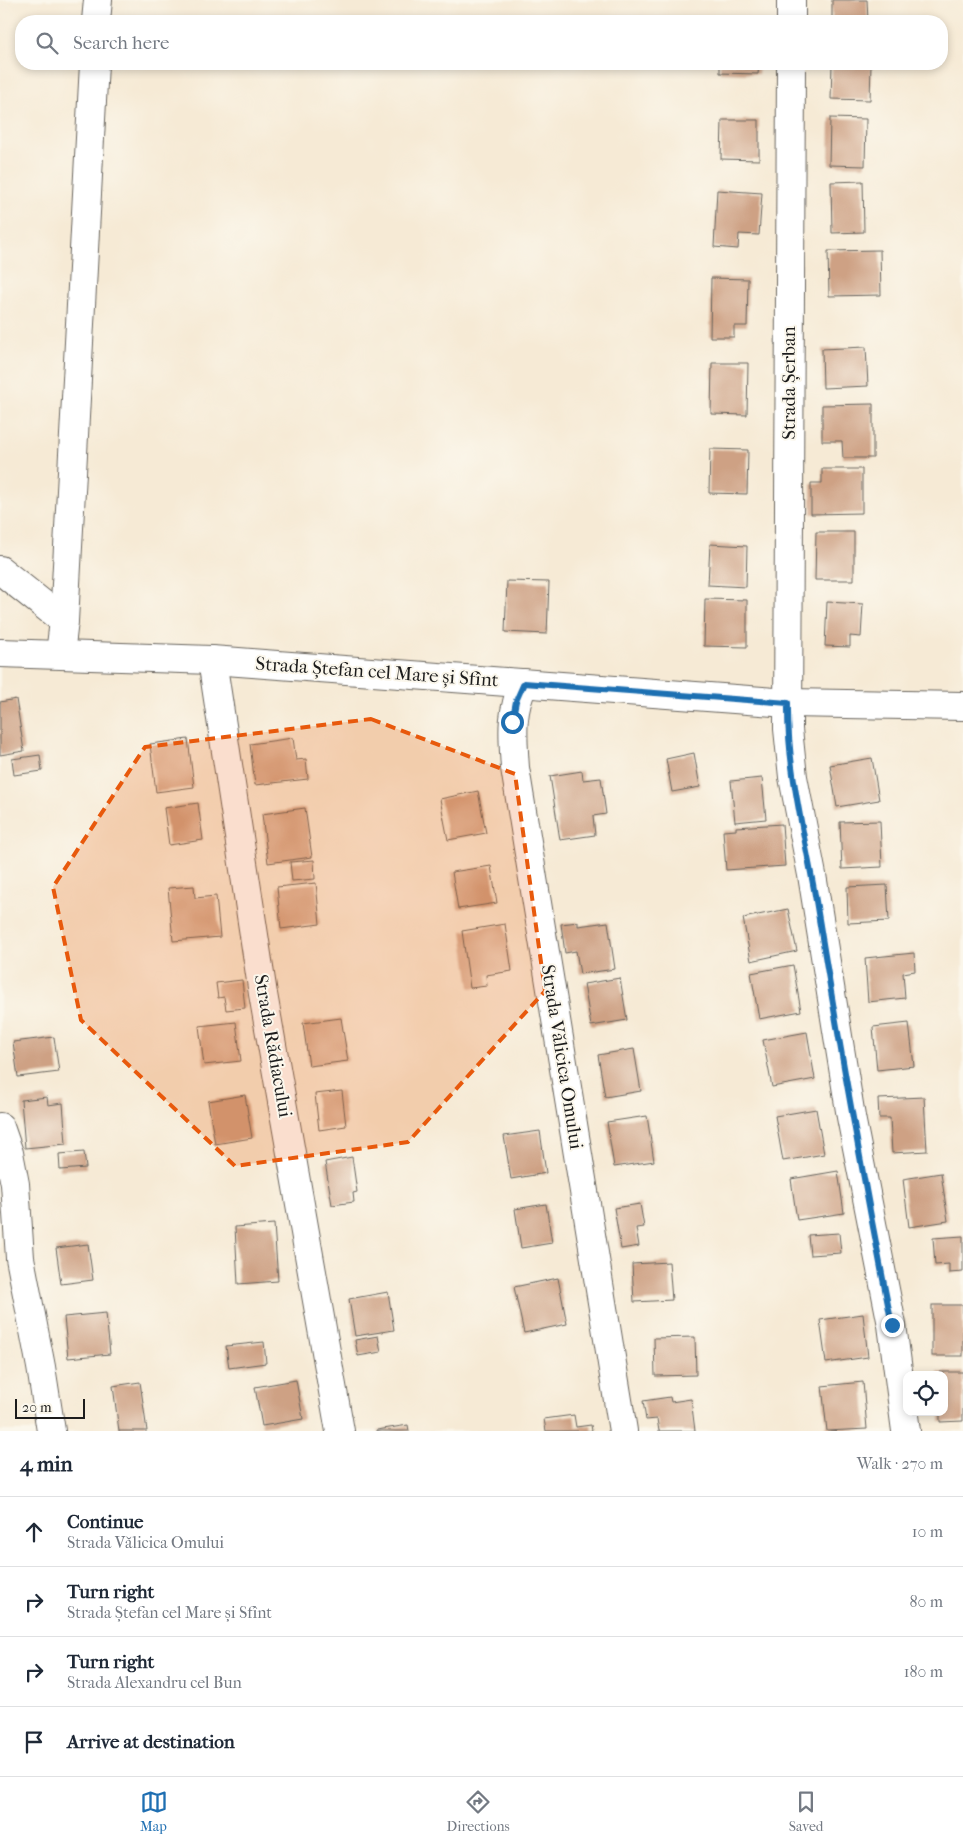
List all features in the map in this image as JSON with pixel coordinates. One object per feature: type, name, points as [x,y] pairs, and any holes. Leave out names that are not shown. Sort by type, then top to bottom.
[{"type":"street","points":[[97,15],[98,0]]},
{"type":"street","points":[[791,0],[791,15]]},
{"type":"street","points":[[60,654],[64,621],[94,70]]},
{"type":"street","name":"Strada Șerban","points":[[791,70],[788,729],[793,777],[812,875],[851,1117],[892,1325],[906,1431]]},
{"type":"street","points":[[0,570],[64,621]]},
{"type":"street","name":"Strada Ștefan cel Mare și Sfînt","points":[[0,653],[212,660],[788,703],[963,706]]},
{"type":"street","name":"Strada Rădiacului","points":[[212,660],[263,994],[340,1431]]},
{"type":"street","name":"Strada Vălicica Omului","points":[[524,683],[516,701],[512,722],[515,768],[623,1431]]},
{"type":"street","points":[[0,1127],[9,1152],[15,1184],[20,1258],[42,1367],[51,1431]]},
{"type":"highlighted area","points":[[371,719],[515,774],[545,991],[408,1142],[235,1166],[81,1020],[53,887],[145,747]]},
{"type":"building","points":[[832,0],[867,0],[868,15],[832,15]]},
{"type":"building","points":[[720,70],[758,70],[758,74],[720,73]]},
{"type":"building","points":[[832,70],[871,70],[870,100],[831,99]]},
{"type":"building","points":[[830,118],[866,119],[865,166],[829,165]]},
{"type":"building","points":[[722,120],[759,120],[759,160],[721,159]]},
{"type":"building","points":[[863,181],[864,232],[832,233],[831,182]]},
{"type":"building","points":[[717,190],[762,193],[759,235],[739,234],[738,249],[714,247]]},
{"type":"building","points":[[880,250],[881,295],[829,296],[828,251]]},
{"type":"building","points":[[711,278],[748,279],[747,326],[734,326],[734,337],[710,337]]},
{"type":"building","points":[[866,347],[868,386],[823,388],[822,349]]},
{"type":"building","points":[[712,363],[748,363],[747,415],[711,414]]},
{"type":"building","points":[[873,404],[873,458],[843,458],[842,441],[822,441],[822,405]]},
{"type":"building","points":[[710,449],[748,450],[747,494],[709,493]]},
{"type":"building","points":[[822,469],[862,469],[862,513],[811,514],[811,483],[822,483]]},
{"type":"building","points":[[816,532],[854,532],[854,580],[815,580]]},
{"type":"building","points":[[710,544],[747,546],[746,587],[708,585]]},
{"type":"building","points":[[507,581],[549,582],[547,634],[505,632]]},
{"type":"building","points":[[705,599],[747,600],[747,647],[704,646]]},
{"type":"building","points":[[827,602],[863,604],[861,637],[850,636],[850,647],[825,646]]},
{"type":"building","points":[[16,699],[24,751],[0,755],[0,702]]},
{"type":"building","points":[[293,738],[296,760],[306,759],[308,779],[255,785],[250,744]]},
{"type":"building","points":[[188,739],[194,787],[156,792],[150,744]]},
{"type":"building","points":[[694,753],[700,787],[672,792],[666,759]]},
{"type":"building","points":[[40,755],[42,771],[14,775],[12,759]]},
{"type":"building","points":[[872,758],[879,800],[837,807],[830,765]]},
{"type":"building","points":[[582,771],[583,780],[601,778],[606,814],[593,816],[595,835],[560,840],[550,776]]},
{"type":"building","points":[[762,778],[766,819],[735,822],[731,781]]},
{"type":"building","points":[[478,791],[486,833],[448,840],[440,799]]},
{"type":"building","points":[[198,803],[203,840],[169,845],[164,808]]},
{"type":"building","points":[[305,808],[312,857],[268,863],[262,814]]},
{"type":"building","points":[[880,821],[882,867],[842,869],[840,822]]},
{"type":"building","points":[[782,824],[785,866],[726,870],[723,831],[736,830],[736,827]]},
{"type":"building","points":[[314,860],[315,879],[292,881],[290,862]]},
{"type":"building","points":[[491,866],[497,903],[458,909],[452,872]]},
{"type":"building","points":[[316,883],[320,924],[281,929],[277,887]]},
{"type":"building","points":[[887,885],[889,921],[848,923],[847,887]]},
{"type":"building","points":[[194,886],[195,898],[216,896],[220,937],[173,941],[168,888]]},
{"type":"building","points":[[788,909],[797,951],[751,961],[743,918]]},
{"type":"building","points":[[578,922],[578,926],[608,922],[615,969],[580,974],[576,951],[565,953],[561,924]]},
{"type":"building","points":[[505,924],[512,971],[486,975],[487,986],[470,988],[462,931]]},
{"type":"building","points":[[914,953],[915,971],[903,973],[905,998],[868,1002],[865,958]]},
{"type":"building","points":[[793,965],[801,1011],[759,1019],[751,973]]},
{"type":"building","points":[[620,978],[627,1020],[591,1026],[584,984]]},
{"type":"building","points":[[242,980],[245,1008],[226,1010],[224,997],[218,998],[216,983]]},
{"type":"building","points":[[341,1018],[348,1061],[309,1066],[303,1023]]},
{"type":"building","points":[[236,1022],[241,1061],[204,1065],[199,1026]]},
{"type":"building","points":[[909,1023],[914,1066],[877,1070],[873,1027]]},
{"type":"building","points":[[807,1032],[815,1079],[772,1087],[763,1040]]},
{"type":"building","points":[[54,1037],[59,1072],[18,1077],[13,1042]]},
{"type":"building","points":[[634,1049],[641,1091],[605,1097],[598,1055]]},
{"type":"building","points":[[342,1091],[346,1126],[319,1130],[315,1094]]},
{"type":"building","points":[[245,1095],[252,1138],[215,1144],[208,1101]]},
{"type":"building","points":[[47,1097],[48,1105],[63,1103],[66,1144],[25,1148],[21,1100]]},
{"type":"building","points":[[924,1097],[927,1151],[892,1153],[890,1118],[879,1118],[878,1099]]},
{"type":"building","points":[[816,1109],[824,1154],[783,1161],[775,1116]]},
{"type":"building","points":[[647,1116],[654,1161],[614,1167],[607,1122]]},
{"type":"building","points":[[540,1131],[546,1173],[511,1179],[504,1136]]},
{"type":"building","points":[[84,1152],[86,1168],[60,1170],[59,1154]]},
{"type":"building","points":[[352,1157],[357,1192],[353,1193],[354,1202],[332,1205],[325,1162]]},
{"type":"building","points":[[838,1171],[844,1213],[797,1220],[791,1179]]},
{"type":"building","points":[[941,1173],[948,1221],[909,1227],[903,1179]]},
{"type":"building","points":[[546,1204],[552,1243],[521,1248],[515,1209]]},
{"type":"building","points":[[640,1204],[644,1227],[636,1228],[639,1246],[621,1249],[614,1208]]},
{"type":"building","points":[[274,1224],[278,1281],[238,1284],[235,1227]]},
{"type":"building","points":[[839,1233],[841,1253],[810,1255],[808,1235]]},
{"type":"building","points":[[963,1236],[963,1272],[949,1273],[949,1264],[935,1265],[933,1238]]},
{"type":"building","points":[[88,1244],[93,1280],[61,1284],[56,1248]]},
{"type":"building","points":[[669,1262],[672,1300],[634,1302],[632,1264]]},
{"type":"building","points":[[558,1278],[567,1324],[524,1333],[514,1287]]},
{"type":"building","points":[[388,1292],[394,1330],[355,1336],[349,1299]]},
{"type":"building","points":[[932,1305],[963,1305],[963,1356],[932,1356]]},
{"type":"building","points":[[106,1313],[110,1354],[68,1358],[64,1317]]},
{"type":"building","points":[[863,1314],[868,1357],[826,1363],[820,1320]]},
{"type":"building","points":[[378,1336],[381,1352],[358,1356],[355,1340]]},
{"type":"building","points":[[695,1337],[696,1375],[655,1376],[654,1338]]},
{"type":"building","points":[[264,1342],[266,1363],[229,1368],[226,1346]]},
{"type":"building","points":[[948,1372],[963,1372],[963,1421],[940,1422],[940,1416],[948,1416]]},
{"type":"building","points":[[296,1380],[303,1419],[262,1426],[255,1387]]},
{"type":"building","points":[[140,1382],[147,1431],[119,1431],[113,1386]]},
{"type":"building","points":[[863,1382],[867,1429],[827,1431],[822,1386]]},
{"type":"building","points":[[670,1397],[671,1402],[691,1399],[695,1431],[659,1431],[657,1419],[646,1420],[643,1401]]},
{"type":"building","points":[[574,1415],[576,1427],[591,1425],[592,1431],[546,1431],[544,1419]]},
{"type":"building","points":[[408,1425],[409,1431],[377,1431],[377,1430]]},
{"type":"route","points":[[512,722],[516,701],[524,683],[788,703],[788,729],[793,777],[812,875],[851,1117],[892,1325]]}]
